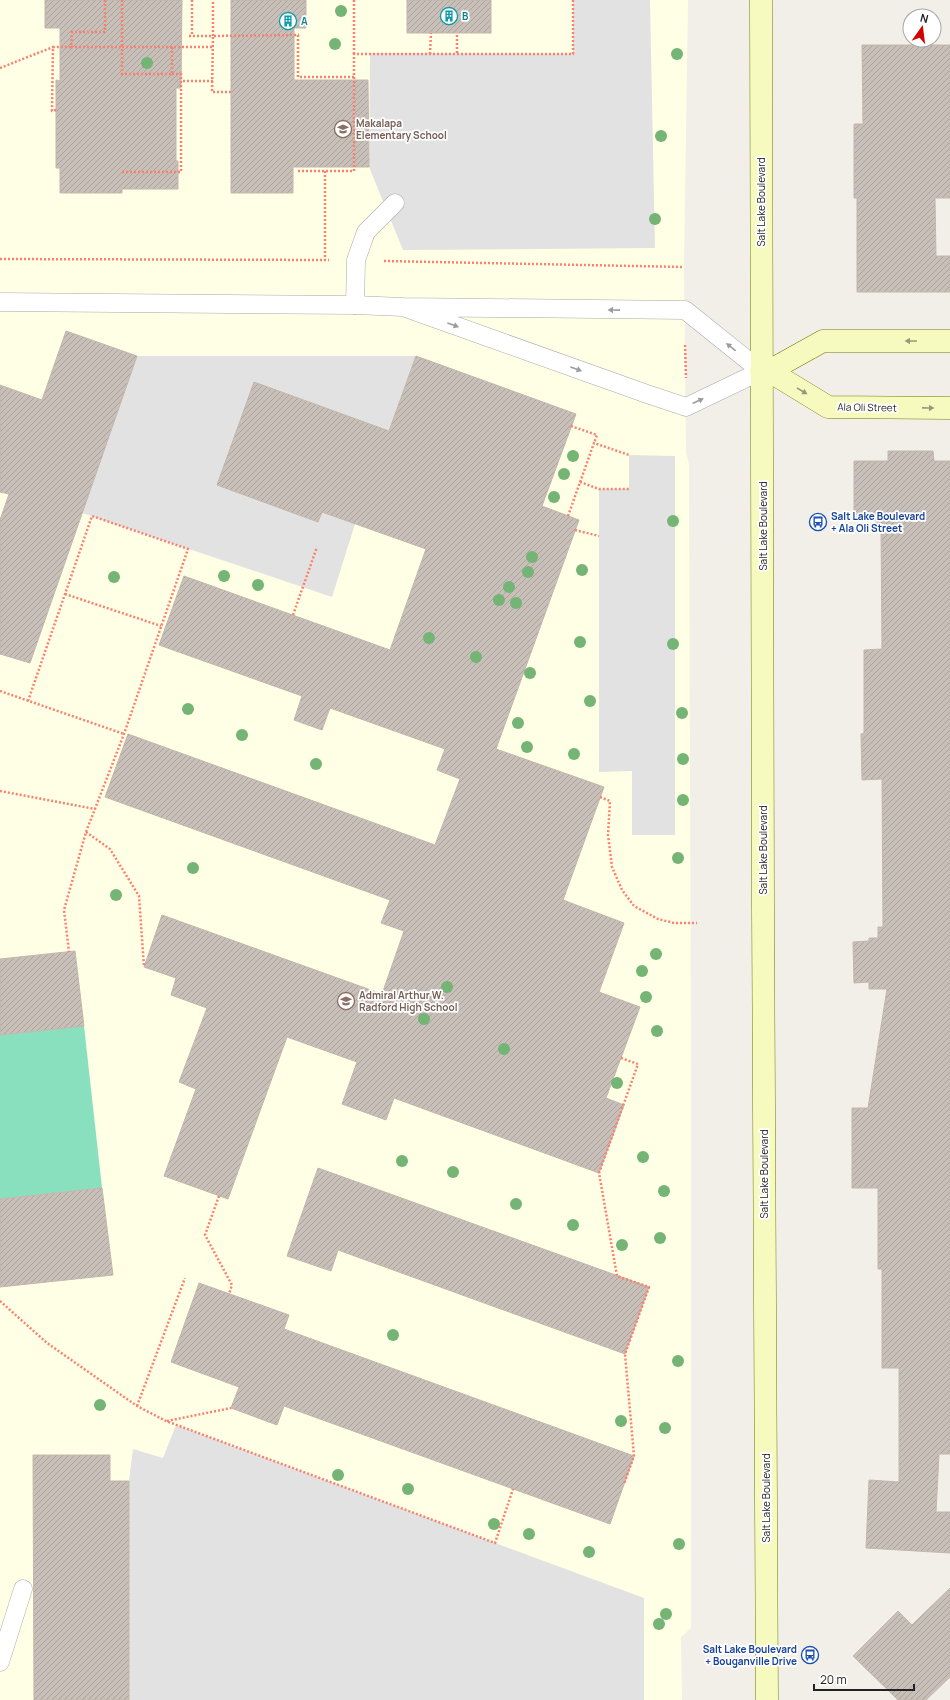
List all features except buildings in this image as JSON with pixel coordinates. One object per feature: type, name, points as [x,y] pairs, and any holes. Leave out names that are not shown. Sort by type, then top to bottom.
[{"type":"main road","name":"Salt Lake Boulevard","points":[[761,0],[765,371],[763,456],[763,907],[767,1700]]},
{"type":"main road","points":[[765,371],[822,341],[950,342]]},
{"type":"main road","name":"Ala Oli Street","points":[[765,371],[828,407],[950,408]]},
{"type":"lane","points":[[355,304],[356,260],[366,232],[395,203]]},
{"type":"lane","points":[[0,302],[355,304],[403,307],[685,310],[765,371],[686,407],[403,307]]},
{"type":"lane","points":[[0,1662],[23,1589]]},
{"type":"path","points":[[71,47],[72,32],[105,32],[105,0]]},
{"type":"path","points":[[122,0],[121,74],[181,74],[181,172],[122,172]]},
{"type":"path","points":[[192,0],[190,36],[298,35],[298,77],[354,77]]},
{"type":"path","points":[[213,0],[212,92],[231,92]]},
{"type":"path","points":[[298,171],[354,171],[354,0]]},
{"type":"path","points":[[354,54],[573,54],[573,0]]},
{"type":"path","points":[[430,54],[431,33]]},
{"type":"path","points":[[456,54],[457,33]]},
{"type":"path","points":[[53,47],[52,111],[56,110]]},
{"type":"path","points":[[0,68],[53,47],[212,47]]},
{"type":"path","points":[[172,47],[172,74]]},
{"type":"path","points":[[181,81],[213,81]]},
{"type":"path","points":[[325,171],[325,260]]},
{"type":"path","points":[[685,344],[686,382]]},
{"type":"path","points":[[568,516],[597,435],[571,426]]},
{"type":"path","points":[[594,443],[629,455]]},
{"type":"path","points":[[580,482],[599,489],[629,489]]},
{"type":"path","points":[[28,700],[92,516],[188,549],[124,734],[86,832],[64,910],[69,952]]},
{"type":"path","points":[[576,530],[599,536]]},
{"type":"path","points":[[293,615],[317,547]]},
{"type":"path","points":[[65,594],[161,626]]},
{"type":"path","points":[[0,691],[124,734]]},
{"type":"path","points":[[0,791],[95,809]]},
{"type":"path","points":[[600,797],[610,801],[608,835],[612,867],[622,890],[634,906],[658,920],[674,924],[697,923]]},
{"type":"path","points":[[86,832],[110,849],[139,896],[144,967]]},
{"type":"path","points":[[621,1058],[638,1064],[599,1173],[617,1276],[650,1287],[625,1354],[634,1456],[624,1484]]},
{"type":"path","points":[[220,1196],[205,1235],[232,1285],[229,1294]]},
{"type":"path","points":[[137,1406],[185,1278]]},
{"type":"path","points":[[0,1301],[47,1343],[137,1406],[166,1421],[495,1543],[513,1489]]},
{"type":"path","points":[[166,1421],[231,1408]]},
{"type":"shaded area","name":"Admiral Arthur W. Radford High School","points":[[0,0],[688,0],[684,267],[686,452],[689,465],[691,1628],[681,1637],[682,1700],[0,1700]]},
{"type":"shaded area","points":[[573,0],[650,0],[655,248],[403,250],[369,167],[370,53],[573,54]]},
{"type":"shaded area","points":[[137,356],[416,356],[355,524],[332,597],[82,513]]},
{"type":"shaded area","points":[[629,455],[675,456],[675,835],[632,835],[632,771],[599,772],[599,489],[629,489]]},
{"type":"shaded area","points":[[176,1425],[644,1598],[644,1700],[129,1700],[129,1481],[133,1449],[163,1458]]},
{"type":"green space","points":[[84,1026],[102,1188],[0,1199],[0,1035]]},
{"type":"place","name":"B","points":[[449,16]]},
{"type":"place","name":"A","points":[[288,21]]},
{"type":"place","name":"Makalapa Elementary School","points":[[343,129]]},
{"type":"place","name":"Salt Lake Boulevard + Ala Oli Street","points":[[818,522]]},
{"type":"place","name":"Admiral Arthur W. Radford High School","points":[[346,1001]]},
{"type":"place","name":"Salt Lake Boulevard + Bouganville Drive","points":[[810,1655]]}]
